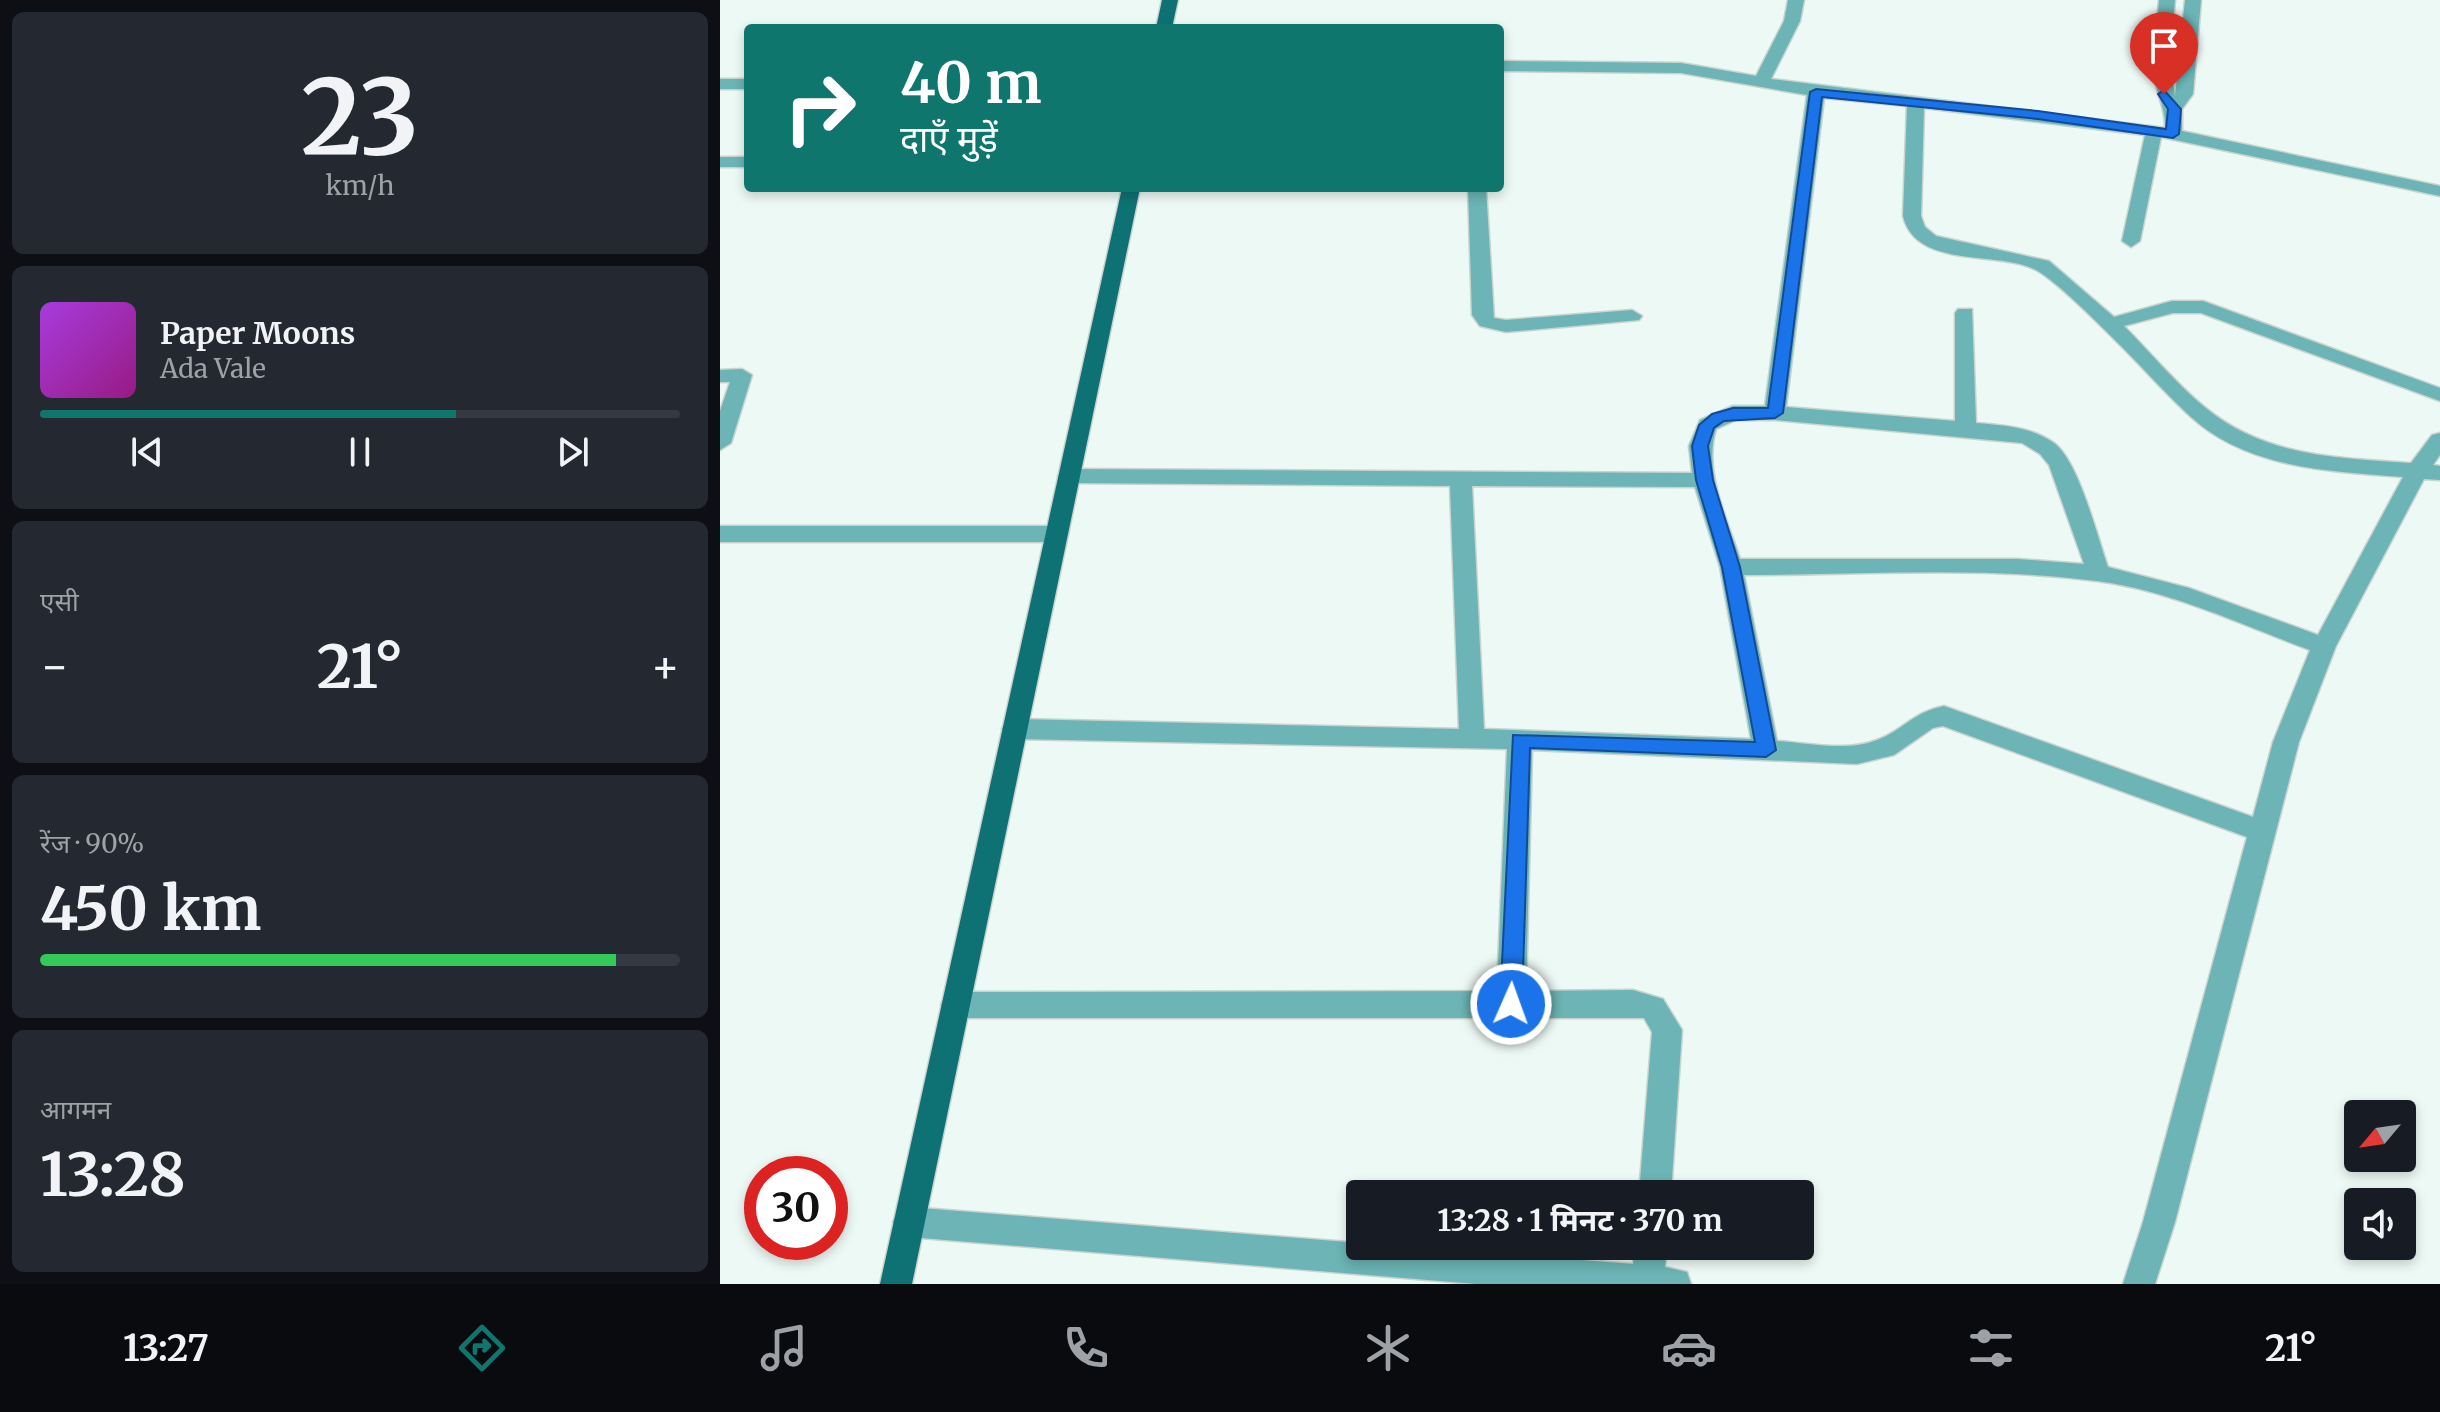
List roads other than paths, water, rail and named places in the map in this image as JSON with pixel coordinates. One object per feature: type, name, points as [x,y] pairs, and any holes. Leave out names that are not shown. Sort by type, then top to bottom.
[{"type":"main road","points":[[1165,24],[1170,0]]},
{"type":"main road","points":[[896,1284],[1130,192]]},
{"type":"street","points":[[1761,83],[1792,21],[1796,0]]},
{"type":"street","points":[[2167,0],[2163,87],[2167,102],[2174,109]]},
{"type":"street","points":[[2131,241],[2163,133],[2185,94],[2193,0]]},
{"type":"street","points":[[1504,66],[1681,68],[1816,92],[2163,133],[2440,191]]},
{"type":"street","points":[[720,84],[744,84]]},
{"type":"street","points":[[1775,413],[1816,92]]},
{"type":"street","points":[[1916,102],[1914,226],[1924,238],[1940,245],[2042,265],[2110,324],[2200,414],[2248,444],[2291,458],[2428,472]]},
{"type":"street","points":[[720,162],[744,162]]},
{"type":"street","points":[[1477,192],[1482,315],[1487,322],[1506,326],[1632,316]]},
{"type":"street","points":[[2110,324],[2172,307],[2203,307],[2440,395]]},
{"type":"street","points":[[1965,313],[1966,428]]},
{"type":"street","points":[[720,376],[742,375],[720,443]]},
{"type":"street","points":[[1766,750],[1731,567],[1704,480],[1700,446],[1707,425],[1733,413],[1775,413],[1966,428],[2029,438],[2048,449],[2059,463],[2099,573]]},
{"type":"street","points":[[2139,1284],[2159,1222],[2286,742],[2324,646],[2428,472],[2440,440]]},
{"type":"street","points":[[1069,476],[1704,480]]},
{"type":"street","points":[[1461,479],[1472,740]]},
{"type":"street","points":[[720,534],[1057,534]]},
{"type":"street","points":[[1731,567],[2018,567],[2099,573],[2181,594],[2324,646]]},
{"type":"street","points":[[1015,729],[1873,752],[1899,742],[1919,721],[1944,716],[2263,832]]},
{"type":"street","points":[[1511,1004],[1520,741]]},
{"type":"street","points":[[955,1005],[1633,1003],[1653,1008],[1662,1017],[1667,1030],[1656,1180]]},
{"type":"street","points":[[909,1222],[1662,1282],[1655,1260]]}]
